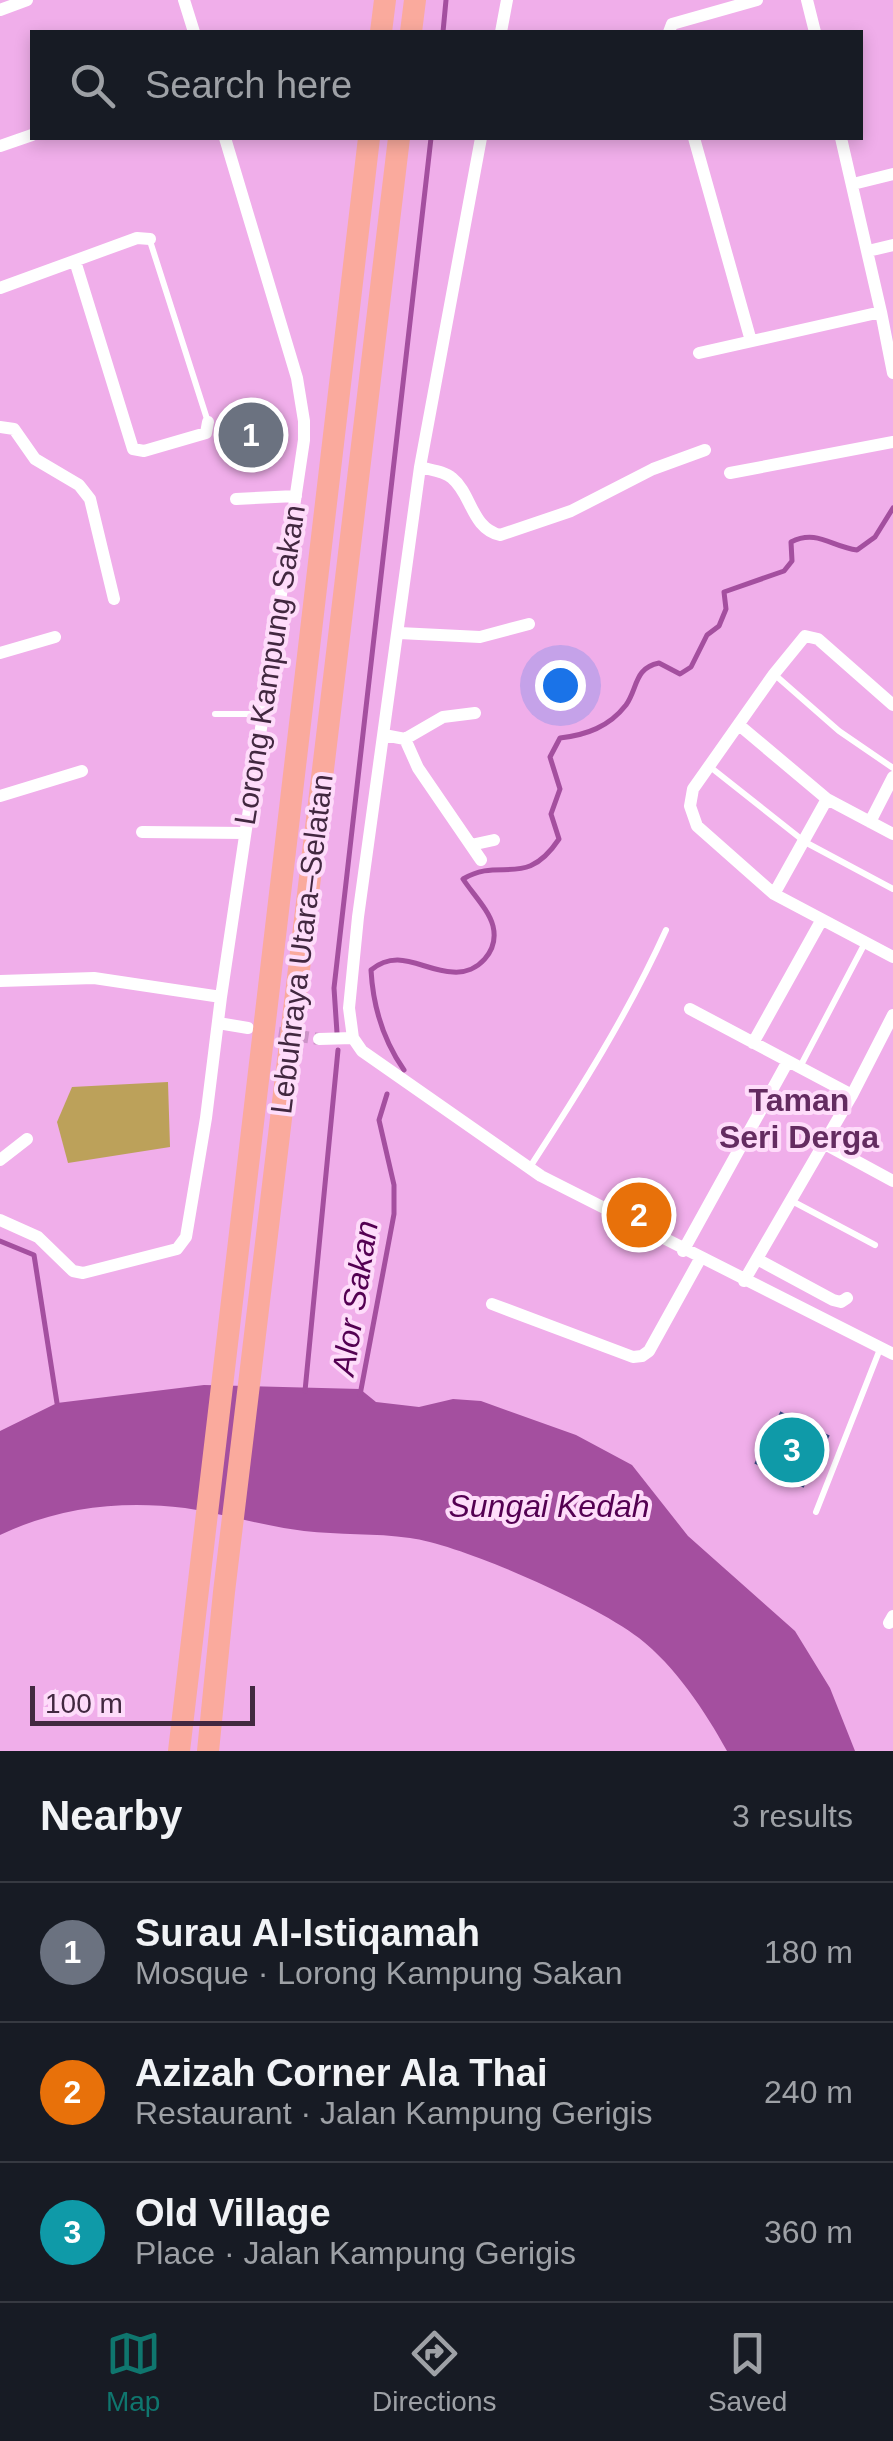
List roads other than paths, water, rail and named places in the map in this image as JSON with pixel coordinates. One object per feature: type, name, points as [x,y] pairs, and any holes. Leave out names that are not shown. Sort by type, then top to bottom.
[{"type":"highway","points":[[382,30],[386,0]]},
{"type":"highway","points":[[412,30],[416,0]]},
{"type":"highway","name":"Lebuhraya Utara–Selatan","points":[[179,1751],[369,140]]},
{"type":"highway","name":"Lebuhraya Utara–Selatan","points":[[208,1751],[399,140]]},
{"type":"street","points":[[0,10],[27,0]]},
{"type":"street","points":[[184,0],[193,30]]},
{"type":"street","points":[[501,30],[507,0]]},
{"type":"street","points":[[669,30],[672,24],[734,3],[757,0]]},
{"type":"street","points":[[807,0],[814,30]]},
{"type":"street","points":[[0,146],[30,136]]},
{"type":"street","name":"Lorong Kampung Sakan","points":[[0,1220],[38,1237],[74,1271],[82,1273],[182,1245],[206,1118],[304,440],[302,402],[226,140]]},
{"type":"street","points":[[481,140],[420,467],[358,917],[349,1008],[353,1038],[362,1051],[529,1168],[583,1200],[887,1351]]},
{"type":"street","points":[[695,140],[751,341]]},
{"type":"street","points":[[842,140],[893,373]]},
{"type":"street","points":[[853,184],[893,174]]},
{"type":"street","points":[[0,288],[142,237],[150,240]]},
{"type":"street","points":[[868,251],[893,245]]},
{"type":"street","points":[[75,261],[128,440],[134,449],[144,450],[206,432],[208,422]]},
{"type":"street","points":[[699,353],[881,312]]},
{"type":"street","points":[[0,427],[14,429],[36,459],[84,490],[90,499],[114,599]]},
{"type":"street","points":[[730,472],[893,442]]},
{"type":"street","points":[[420,467],[448,474],[482,526],[500,535],[570,511],[653,468],[705,450]]},
{"type":"street","points":[[236,500],[296,496]]},
{"type":"street","points":[[399,633],[480,637],[529,624]]},
{"type":"street","points":[[893,705],[812,636],[800,640],[693,788],[690,798],[696,826],[774,894],[893,956]]},
{"type":"street","points":[[0,652],[55,638]]},
{"type":"street","points":[[384,734],[405,739],[443,717],[476,713]]},
{"type":"street","points":[[739,724],[827,798],[893,834]]},
{"type":"street","points":[[405,739],[418,768],[481,860]]},
{"type":"street","points":[[0,796],[82,770]]},
{"type":"street","points":[[870,822],[893,778]]},
{"type":"street","points":[[774,894],[827,798]]},
{"type":"street","points":[[142,832],[245,833]]},
{"type":"street","points":[[470,845],[494,840]]},
{"type":"street","points":[[754,1043],[822,920]]},
{"type":"street","points":[[0,982],[94,978],[221,997]]},
{"type":"street","points":[[690,1009],[852,1094]]},
{"type":"street","points":[[744,1281],[893,1015]]},
{"type":"street","points":[[218,1023],[248,1028]]},
{"type":"street","points":[[319,1038],[353,1038]]},
{"type":"street","points":[[683,1251],[794,1064]]},
{"type":"street","points":[[0,1160],[27,1139]]},
{"type":"street","points":[[823,1143],[893,1181]]},
{"type":"street","points":[[492,1304],[642,1356],[700,1259]]},
{"type":"street","points":[[756,1259],[833,1300],[841,1302],[847,1298]]},
{"type":"lane","points":[[150,240],[208,422]]},
{"type":"lane","points":[[774,674],[839,732],[893,768]]},
{"type":"lane","points":[[215,714],[263,714]]},
{"type":"lane","points":[[709,766],[805,842],[893,889]]},
{"type":"lane","points":[[529,1168],[609,1043],[666,930]]},
{"type":"lane","points":[[794,1064],[865,942]]},
{"type":"lane","points":[[790,1200],[875,1245]]},
{"type":"lane","points":[[816,1512],[887,1351]]},
{"type":"water","name":"Sungai Kedah","points":[[204,1385],[360,1389],[376,1402],[419,1407],[453,1399],[481,1401],[576,1435],[632,1465],[688,1536],[795,1631],[830,1688],[855,1751],[727,1751],[688,1690],[639,1638],[593,1609],[529,1578],[433,1543],[397,1536],[304,1531],[185,1508],[138,1505],[67,1512],[0,1535],[0,1431],[57,1403]]},
{"type":"waterway","points":[[443,30],[446,0]]},
{"type":"waterway","points":[[337,1033],[334,988],[431,140]]},
{"type":"waterway","name":"Alor Sakan","points":[[404,1070],[380,1022],[371,970],[381,963],[401,960],[462,972],[485,959],[493,944],[493,926],[463,879],[489,870],[535,864],[559,839],[551,814],[560,789],[550,757],[560,738],[588,732],[612,719],[626,705],[645,669],[659,663],[680,674],[691,667],[707,635],[719,626],[726,609],[724,592],[784,571],[792,561],[791,542],[809,537],[857,550],[875,537],[893,508]]},
{"type":"waterway","points":[[305,1391],[338,1050]]},
{"type":"waterway","name":"Alor Sakan","points":[[360,1395],[394,1214],[394,1185],[379,1120],[387,1094]]},
{"type":"waterway","points":[[0,1241],[34,1255],[57,1403]]},
{"type":"tunnel","points":[[261,1030],[319,1039]]},
{"type":"place","name":"Surau Al-Istiqamah","points":[[251,435]]},
{"type":"place","name":"Azizah Corner Ala Thai","points":[[639,1215]]},
{"type":"place","name":"Old Village","points":[[792,1450]]},
{"type":"district","name":"Taman Seri Derga","points":[[799,1118]]}]
